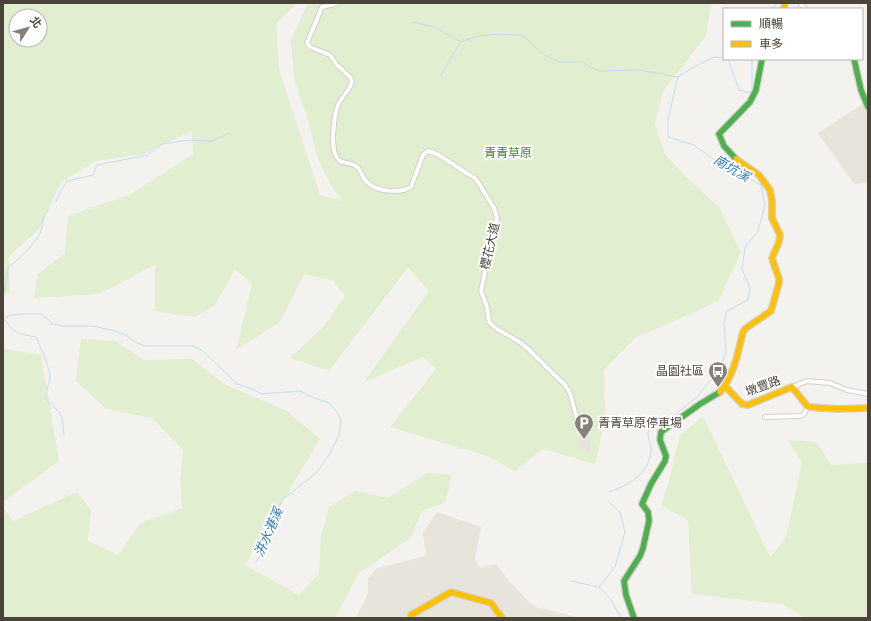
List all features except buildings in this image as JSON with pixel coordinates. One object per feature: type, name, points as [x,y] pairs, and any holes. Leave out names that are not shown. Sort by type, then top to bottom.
[{"type":"street","name":"櫻花大道","points":[[338,3],[322,7],[307,43],[310,47],[330,56],[352,81],[335,114],[333,136],[337,159],[340,162],[349,163],[358,167],[364,180],[374,187],[386,190],[398,191],[411,187],[420,160],[428,151],[437,154],[476,179],[494,208],[497,217],[481,291],[487,307],[489,322],[497,329],[526,347],[565,385],[570,394],[578,423]]},
{"type":"street","points":[[634,618],[626,595],[624,581],[640,556],[649,521],[649,516],[642,504],[651,484],[665,461],[666,456],[660,440],[661,432],[700,404],[718,394],[725,386],[731,374],[737,355],[741,334],[746,328],[770,310],[779,283],[779,276],[772,258],[779,244],[780,237],[772,219],[773,202],[770,191],[758,175],[744,165],[722,144],[719,134],[746,108],[750,102],[756,90],[762,60]]},
{"type":"street","points":[[854,60],[861,90],[868,107]]},
{"type":"street","name":"墩豐路","points":[[725,386],[742,404],[748,405],[807,381],[830,383],[847,390],[868,394]]},
{"type":"street","name":"墩豐路","points":[[792,387],[808,407]]},
{"type":"street","points":[[765,417],[800,416],[803,415],[808,407],[838,409],[868,408]]},
{"type":"street","points":[[411,616],[451,592],[491,603],[502,618]]},
{"type":"shaded area","points":[[863,104],[868,113],[868,182],[854,184],[818,133]]},
{"type":"shaded area","name":"青青草原停車場","points":[[589,431],[591,451],[579,448],[580,432]]},
{"type":"shaded area","points":[[437,512],[481,527],[475,559],[480,568],[496,564],[510,582],[529,602],[537,607],[581,618],[356,618],[368,593],[368,578],[377,568],[426,556],[423,533]]},
{"type":"green space","name":"青青草原","points":[[3,3],[298,3],[276,23],[279,69],[320,195],[344,201],[333,189],[318,159],[306,113],[294,80],[291,40],[308,3],[711,3],[706,36],[663,91],[655,124],[665,154],[690,181],[720,208],[741,253],[718,301],[636,337],[604,370],[605,420],[595,464],[543,449],[515,471],[487,456],[390,427],[436,369],[423,357],[364,382],[429,291],[408,267],[329,371],[290,358],[324,326],[345,296],[333,281],[304,274],[280,322],[236,350],[252,284],[235,269],[215,305],[195,317],[155,311],[155,265],[99,294],[34,298],[38,274],[65,253],[68,216],[129,195],[193,154],[192,131],[143,154],[97,161],[61,182],[39,229],[9,256],[10,293],[3,294]]},
{"type":"green space","points":[[81,339],[115,341],[145,360],[192,359],[224,384],[287,411],[320,439],[245,565],[299,595],[319,573],[321,537],[329,507],[355,491],[387,498],[427,473],[452,475],[445,503],[422,511],[410,538],[358,574],[336,618],[3,618],[3,507],[13,521],[77,492],[91,510],[88,541],[118,555],[140,523],[182,508],[180,481],[183,450],[152,418],[106,409],[76,381]]},
{"type":"green space","points":[[3,349],[41,355],[59,461],[3,502]]},
{"type":"green space","points":[[703,416],[770,557],[786,537],[802,463],[788,440],[817,442],[831,465],[868,463],[868,618],[805,618],[782,604],[692,594],[688,520],[661,505],[668,484],[680,435]]},
{"type":"waterway","name":"南坑溪","points":[[774,8],[776,3]]},
{"type":"waterway","points":[[412,22],[434,27],[461,42],[475,37],[499,34],[522,35],[544,55],[559,62],[582,62],[598,71],[640,70],[678,77]]},
{"type":"waterway","points":[[441,75],[460,43]]},
{"type":"waterway","name":"南坑溪","points":[[609,492],[624,486],[636,478],[646,467],[651,450],[648,432],[653,419],[666,422],[697,397],[718,371],[726,353],[724,323],[727,311],[748,300],[750,288],[742,269],[745,247],[758,231],[765,205],[761,185],[727,169],[694,145],[668,137],[668,120],[678,77],[714,57],[723,58]]},
{"type":"waterway","name":"南坑溪","points":[[728,60],[739,90],[752,93],[752,60]]},
{"type":"waterway","points":[[56,202],[67,181],[93,175],[97,165],[147,155],[163,144],[189,140],[212,141],[230,133]]},
{"type":"waterway","points":[[3,298],[8,268],[34,243],[40,233],[46,212],[48,210]]},
{"type":"waterway","name":"汫水港溪","points":[[3,320],[8,316],[20,314],[41,314],[52,324],[63,326],[92,326],[112,330],[146,346],[193,346],[203,351],[237,384],[262,394],[301,391],[309,396],[329,403],[340,417],[341,423],[339,435],[329,455],[316,473],[282,500],[262,554],[255,563]]},
{"type":"waterway","points":[[5,320],[12,329],[18,333],[36,337],[50,373],[46,399],[59,412],[62,418],[64,435]]},
{"type":"waterway","name":"南坑溪","points":[[609,502],[620,512],[625,532],[615,567],[599,587],[610,598],[621,618]]},
{"type":"waterway","points":[[571,581],[598,587]]},
{"type":"traffic: fast","points":[[736,159],[724,146],[719,134],[750,102],[756,90],[762,60]]},
{"type":"traffic: fast","points":[[854,60],[861,90],[868,107]]},
{"type":"traffic: fast","points":[[634,618],[626,595],[624,581],[640,556],[643,548],[649,521],[648,512],[642,504],[651,484],[665,461],[666,456],[660,440],[661,432],[700,404],[720,392]]},
{"type":"traffic: slow","points":[[784,8],[785,3]]},
{"type":"traffic: slow","points":[[720,392],[729,379],[743,332],[746,328],[771,311],[779,283],[772,258],[779,242],[780,235],[772,218],[772,201],[770,190],[759,175],[736,159]]},
{"type":"traffic: slow","points":[[725,386],[742,404],[748,405],[792,387],[808,407],[838,409],[868,408]]},
{"type":"traffic: slow","points":[[412,618],[411,615],[451,592],[491,603],[502,618]]},
{"type":"place","name":"晶園社區","points":[[718,388]]},
{"type":"place","name":"青青草原停車場","points":[[584,440]]}]
